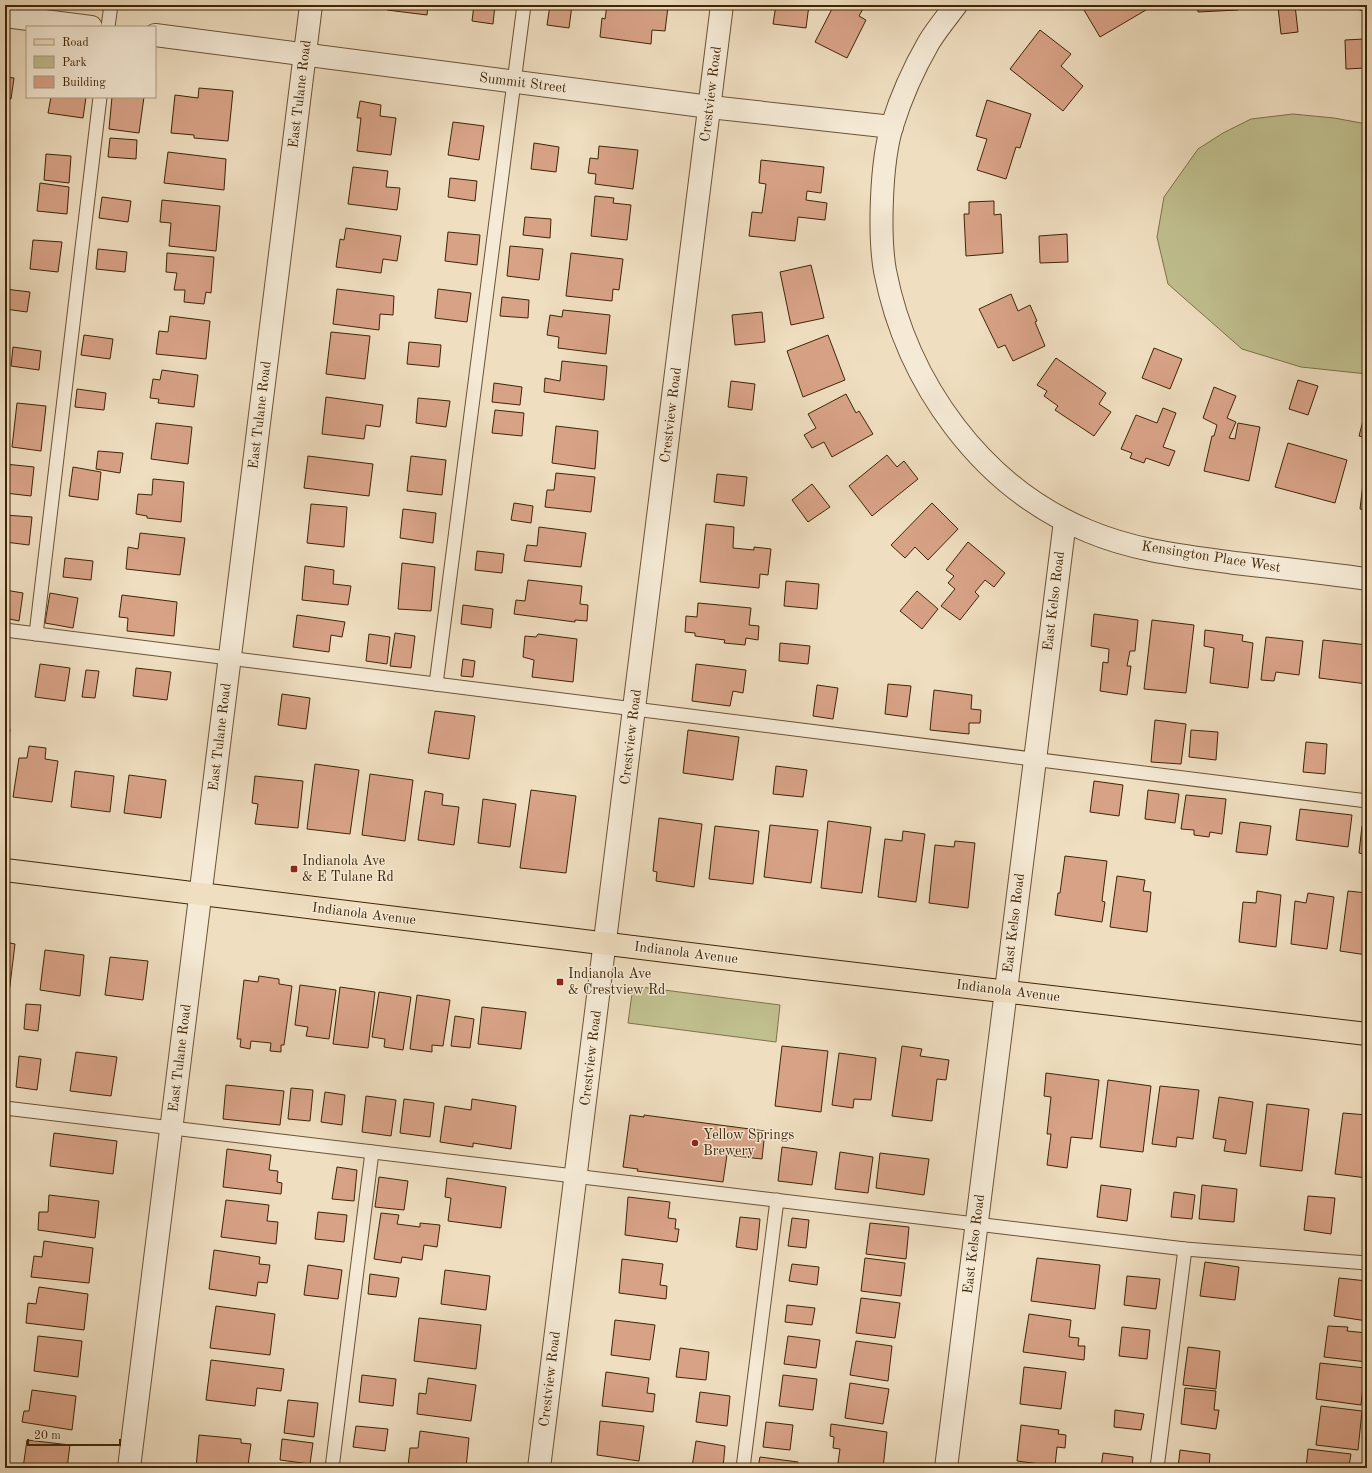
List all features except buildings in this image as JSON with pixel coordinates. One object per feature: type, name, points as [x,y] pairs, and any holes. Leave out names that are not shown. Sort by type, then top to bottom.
[{"type":"main road","name":"Indianola Avenue","points":[[5,870],[788,966],[1006,990],[1367,1034]]},
{"type":"street","name":"East Tulane Road","points":[[128,1468],[311,5]]},
{"type":"street","name":"Crestview Road","points":[[539,1468],[722,5]]},
{"type":"street","name":"Kensington Place West","points":[[956,5],[929,43],[907,85],[892,128],[883,174],[881,219],[885,270],[903,333],[938,405],[957,431],[980,457],[1007,481],[1034,502],[1065,521],[1089,532],[1117,542],[1179,556],[1367,579]]},
{"type":"street","points":[[5,16],[83,26]]},
{"type":"street","name":"Summit Street","points":[[156,35],[710,107],[892,128]]},
{"type":"street","name":"East Kelso Road","points":[[946,1468],[1065,521]]},
{"type":"lane","points":[[108,26],[111,5]]},
{"type":"lane","points":[[436,684],[524,5]]},
{"type":"lane","points":[[36,634],[100,98]]},
{"type":"lane","points":[[5,630],[1367,801]]},
{"type":"lane","points":[[5,1108],[1185,1249],[1367,1263]]},
{"type":"lane","points":[[332,1468],[372,1152]]},
{"type":"lane","points":[[743,1468],[777,1200]]},
{"type":"lane","points":[[1157,1468],[1185,1249]]},
{"type":"green space","points":[[1293,114],[1334,118],[1367,124],[1367,374],[1301,367],[1242,349],[1168,284],[1157,237],[1164,197],[1198,149],[1223,133],[1251,119]]},
{"type":"green space","points":[[633,986],[780,1005],[776,1042],[628,1023]]},
{"type":"place","name":"Indianola Ave & E Tulane Rd","points":[[294,869]]},
{"type":"place","name":"Indianola Ave & Crestview Rd","points":[[560,982]]},
{"type":"place","name":"Yellow Springs Brewery","points":[[695,1143]]}]
